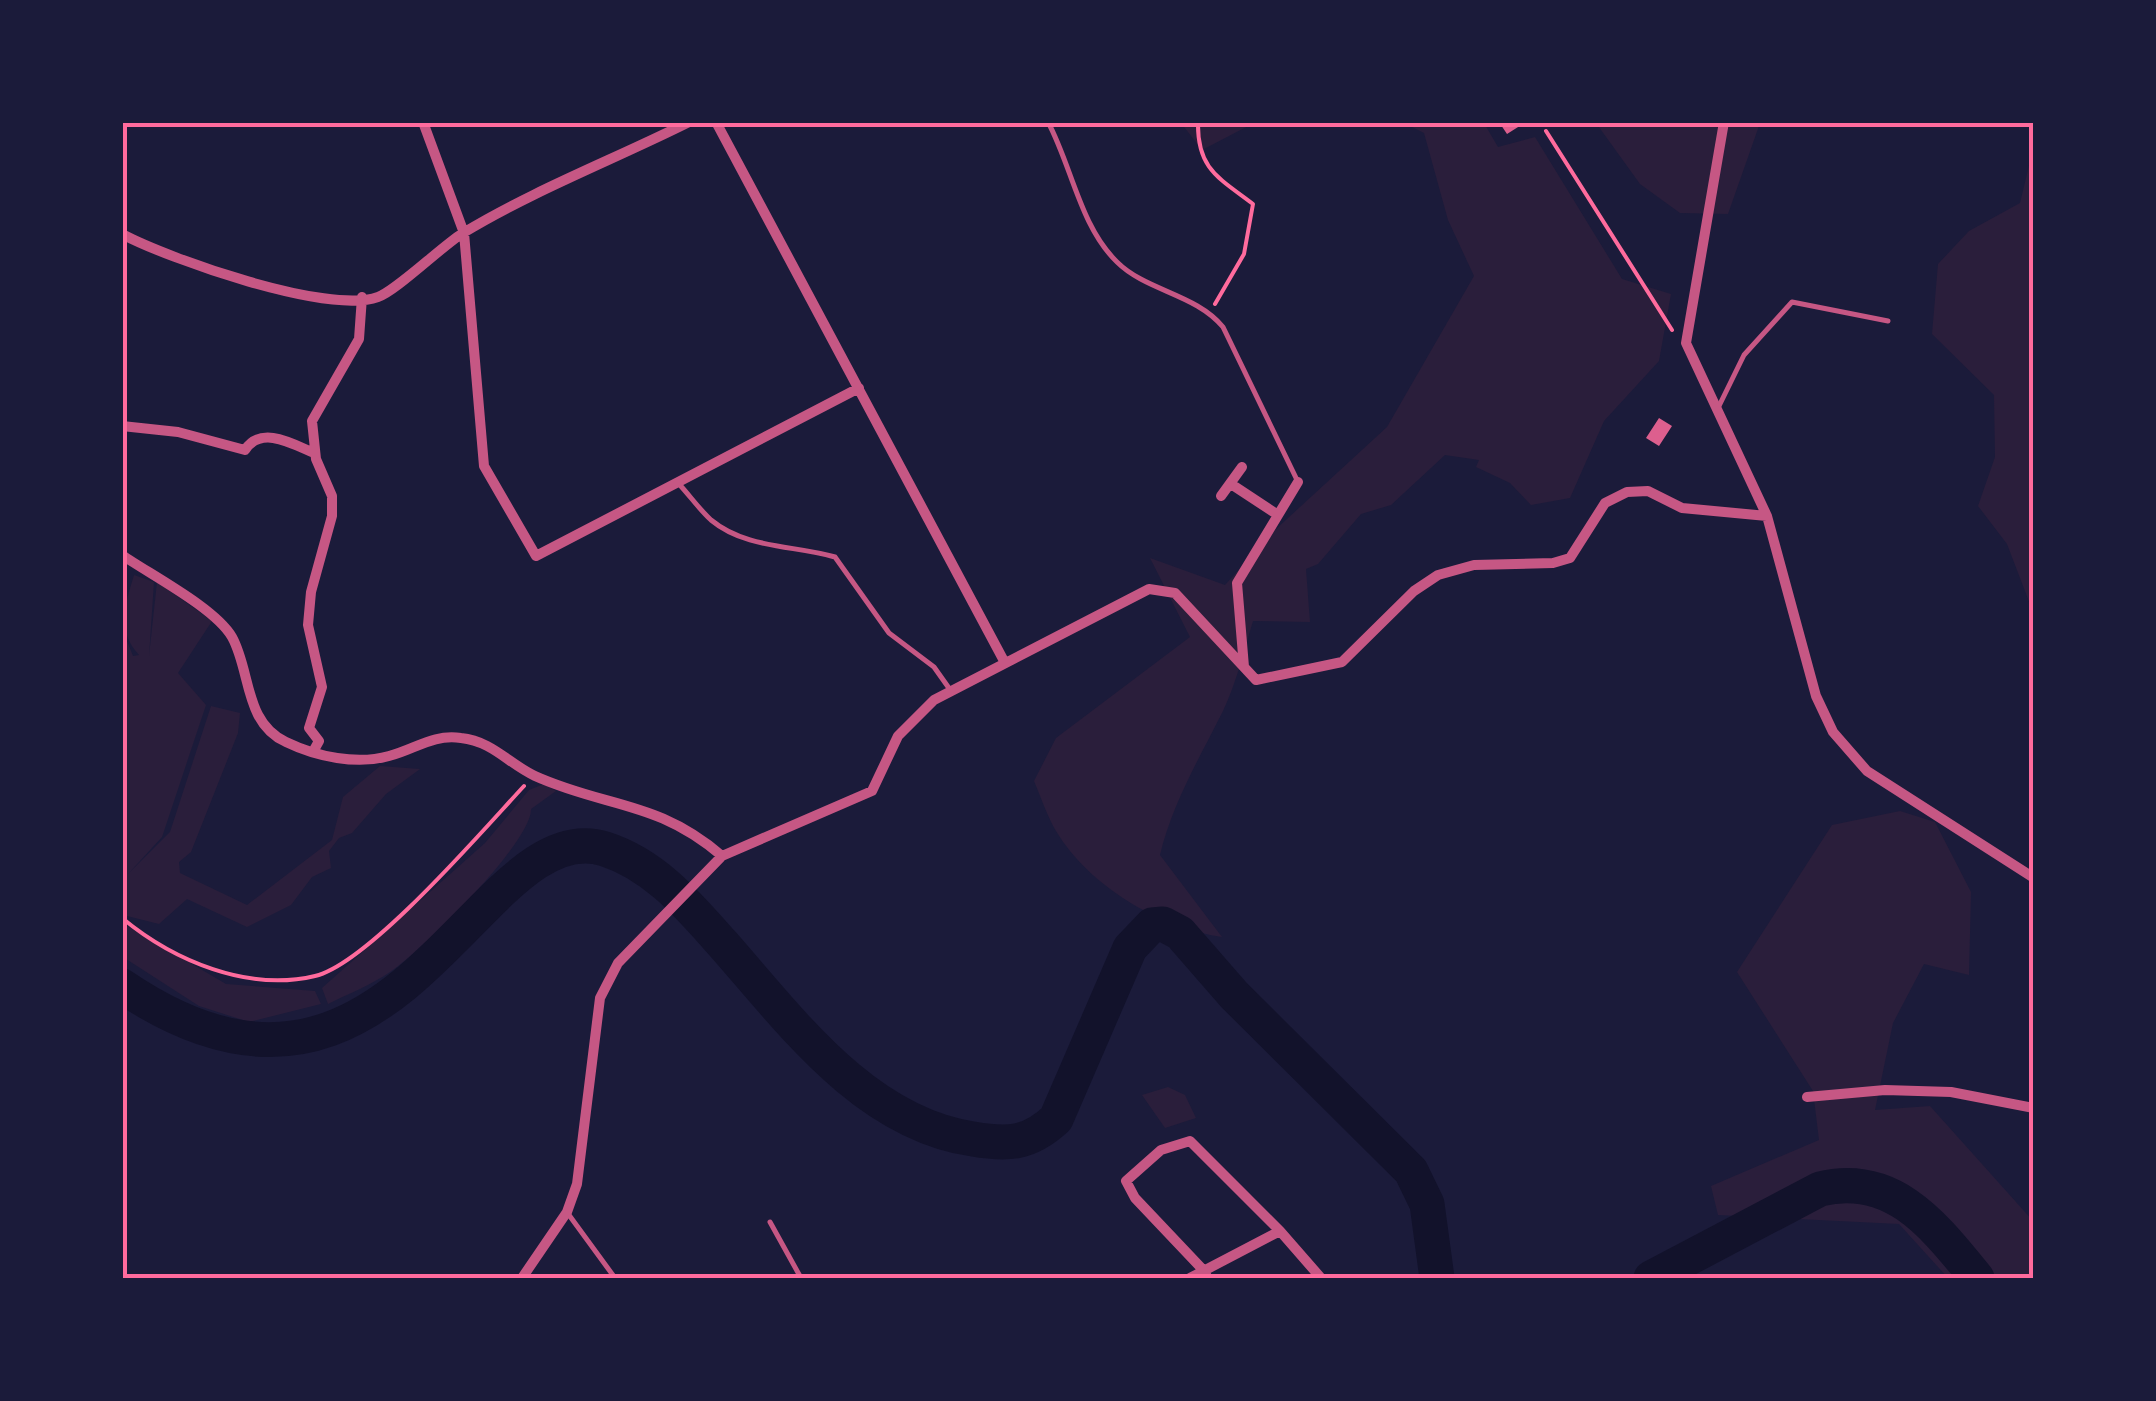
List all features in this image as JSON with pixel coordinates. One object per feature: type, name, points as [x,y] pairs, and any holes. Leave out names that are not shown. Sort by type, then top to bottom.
[{"type":"street","points":[[422,122],[464,233],[484,466],[536,556],[859,388]]},
{"type":"street","points":[[122,234],[150,249],[270,287],[327,298],[378,297],[464,233],[689,122]]},
{"type":"street","points":[[716,122],[1004,661]]},
{"type":"street","points":[[1724,122],[1687,320],[1689,357],[1767,516],[1806,666],[1833,732],[1867,771],[2034,878]]},
{"type":"street","points":[[314,750],[318,740],[309,728],[322,687],[308,625],[332,496],[314,453],[312,420],[359,339],[362,297]]},
{"type":"street","points":[[122,426],[178,432],[234,450],[245,450],[251,441],[262,437],[280,439],[314,453]]},
{"type":"street","points":[[1221,496],[1242,467]]},
{"type":"street","points":[[1244,668],[1236,583],[1298,482]]},
{"type":"street","points":[[1231,484],[1278,515]]},
{"type":"street","points":[[522,1278],[567,1212],[584,1142],[600,998],[618,963],[722,856],[872,791],[898,736],[934,700],[1124,600],[1159,587],[1174,593],[1256,680],[1269,681],[1342,662],[1414,591],[1453,570],[1474,564],[1553,563],[1570,558],[1605,504],[1627,492],[1648,491],[1682,508],[1767,516]]},
{"type":"street","points":[[122,555],[232,637],[251,702],[264,724],[284,742],[359,763],[392,756],[433,737],[464,738],[489,746],[534,775],[654,811],[722,856]]},
{"type":"street","points":[[1807,1098],[1885,1090],[1952,1092],[2034,1108]]},
{"type":"street","points":[[1206,1273],[1135,1198],[1126,1181],[1161,1150],[1190,1141],[1280,1231],[1320,1278]]},
{"type":"street","points":[[1190,1278],[1280,1231]]},
{"type":"lane","points":[[1048,122],[1084,210],[1118,264],[1211,314],[1223,327],[1298,482]]},
{"type":"lane","points":[[1716,413],[1744,355],[1792,302],[1888,321]]},
{"type":"lane","points":[[677,482],[712,522],[761,544],[835,557],[890,634],[934,667],[951,691]]},
{"type":"lane","points":[[567,1212],[615,1278]]},
{"type":"lane","points":[[770,1222],[801,1278]]},
{"type":"path","points":[[1198,122],[1197,151],[1212,173],[1253,204],[1244,254],[1211,314]]},
{"type":"path","points":[[1546,132],[1689,357]]},
{"type":"path","points":[[122,918],[194,962],[254,982],[317,976],[342,964],[432,886],[534,775]]},
{"type":"shaded area","points":[[1181,123],[1254,123],[1202,150]]},
{"type":"shaded area","points":[[1404,123],[1484,123],[1498,147],[1535,137],[1622,279],[1671,294],[1659,361],[1604,421],[1570,498],[1531,505],[1510,483],[1476,467],[1479,460],[1445,455],[1391,505],[1361,514],[1318,564],[1306,569],[1310,622],[1253,621],[1228,701],[1179,800],[1160,855],[1222,937],[1198,932],[1128,901],[1087,869],[1056,831],[1034,781],[1056,738],[1190,637],[1150,558],[1225,585],[1275,530],[1387,427],[1474,276],[1448,220],[1424,133]]},
{"type":"shaded area","points":[[1596,123],[1760,123],[1728,214],[1680,213],[1640,184]]},
{"type":"shaded area","points":[[2033,149],[2033,612],[2007,544],[1978,506],[1995,457],[1994,395],[1932,334],[1938,264],[1969,231],[2020,203]]},
{"type":"shaded area","points":[[134,575],[154,582],[149,656],[157,582],[212,621],[178,673],[206,705],[162,837],[128,874],[170,832],[211,706],[240,713],[238,733],[191,852],[179,862],[180,873],[247,905],[332,840],[343,797],[380,766],[420,769],[386,794],[352,833],[339,838],[329,851],[331,868],[312,877],[291,905],[247,927],[187,899],[159,924],[123,915],[123,631],[133,656],[139,655],[125,627]]},
{"type":"shaded area","points":[[544,784],[556,791],[531,809],[514,846],[448,920],[390,972],[328,1004],[322,988],[485,843],[529,790]]},
{"type":"shaded area","points":[[1900,811],[1935,822],[1971,892],[1969,975],[1924,964],[1893,1023],[1875,1110],[1930,1106],[2033,1221],[2033,1278],[1948,1278],[1899,1224],[1718,1215],[1711,1186],[1819,1140],[1813,1091],[1737,972],[1832,825]]},
{"type":"shaded area","points":[[122,923],[226,984],[315,991],[321,1004],[249,1022],[199,1006],[123,957]]},
{"type":"shaded area","points":[[1168,1087],[1185,1095],[1196,1118],[1165,1128],[1142,1095]]},
{"type":"building","points":[[1499,122],[1526,122],[1507,134]]},
{"type":"building","points":[[1659,418],[1672,426],[1659,446],[1646,438]]},
{"type":"waterway","points":[[122,986],[216,1032],[295,1038],[362,1014],[419,972],[514,879],[559,851],[605,849],[640,865],[684,901],[803,1035],[864,1090],[897,1112],[934,1129],[973,1139],[1008,1142],[1037,1134],[1056,1119],[1130,948],[1152,925],[1163,924],[1180,933],[1234,995],[1411,1171],[1427,1204],[1437,1278]]},
{"type":"waterway","points":[[1651,1278],[1820,1189],[1846,1186],[1870,1188],[1910,1208],[1945,1240],[1977,1278]]}]
